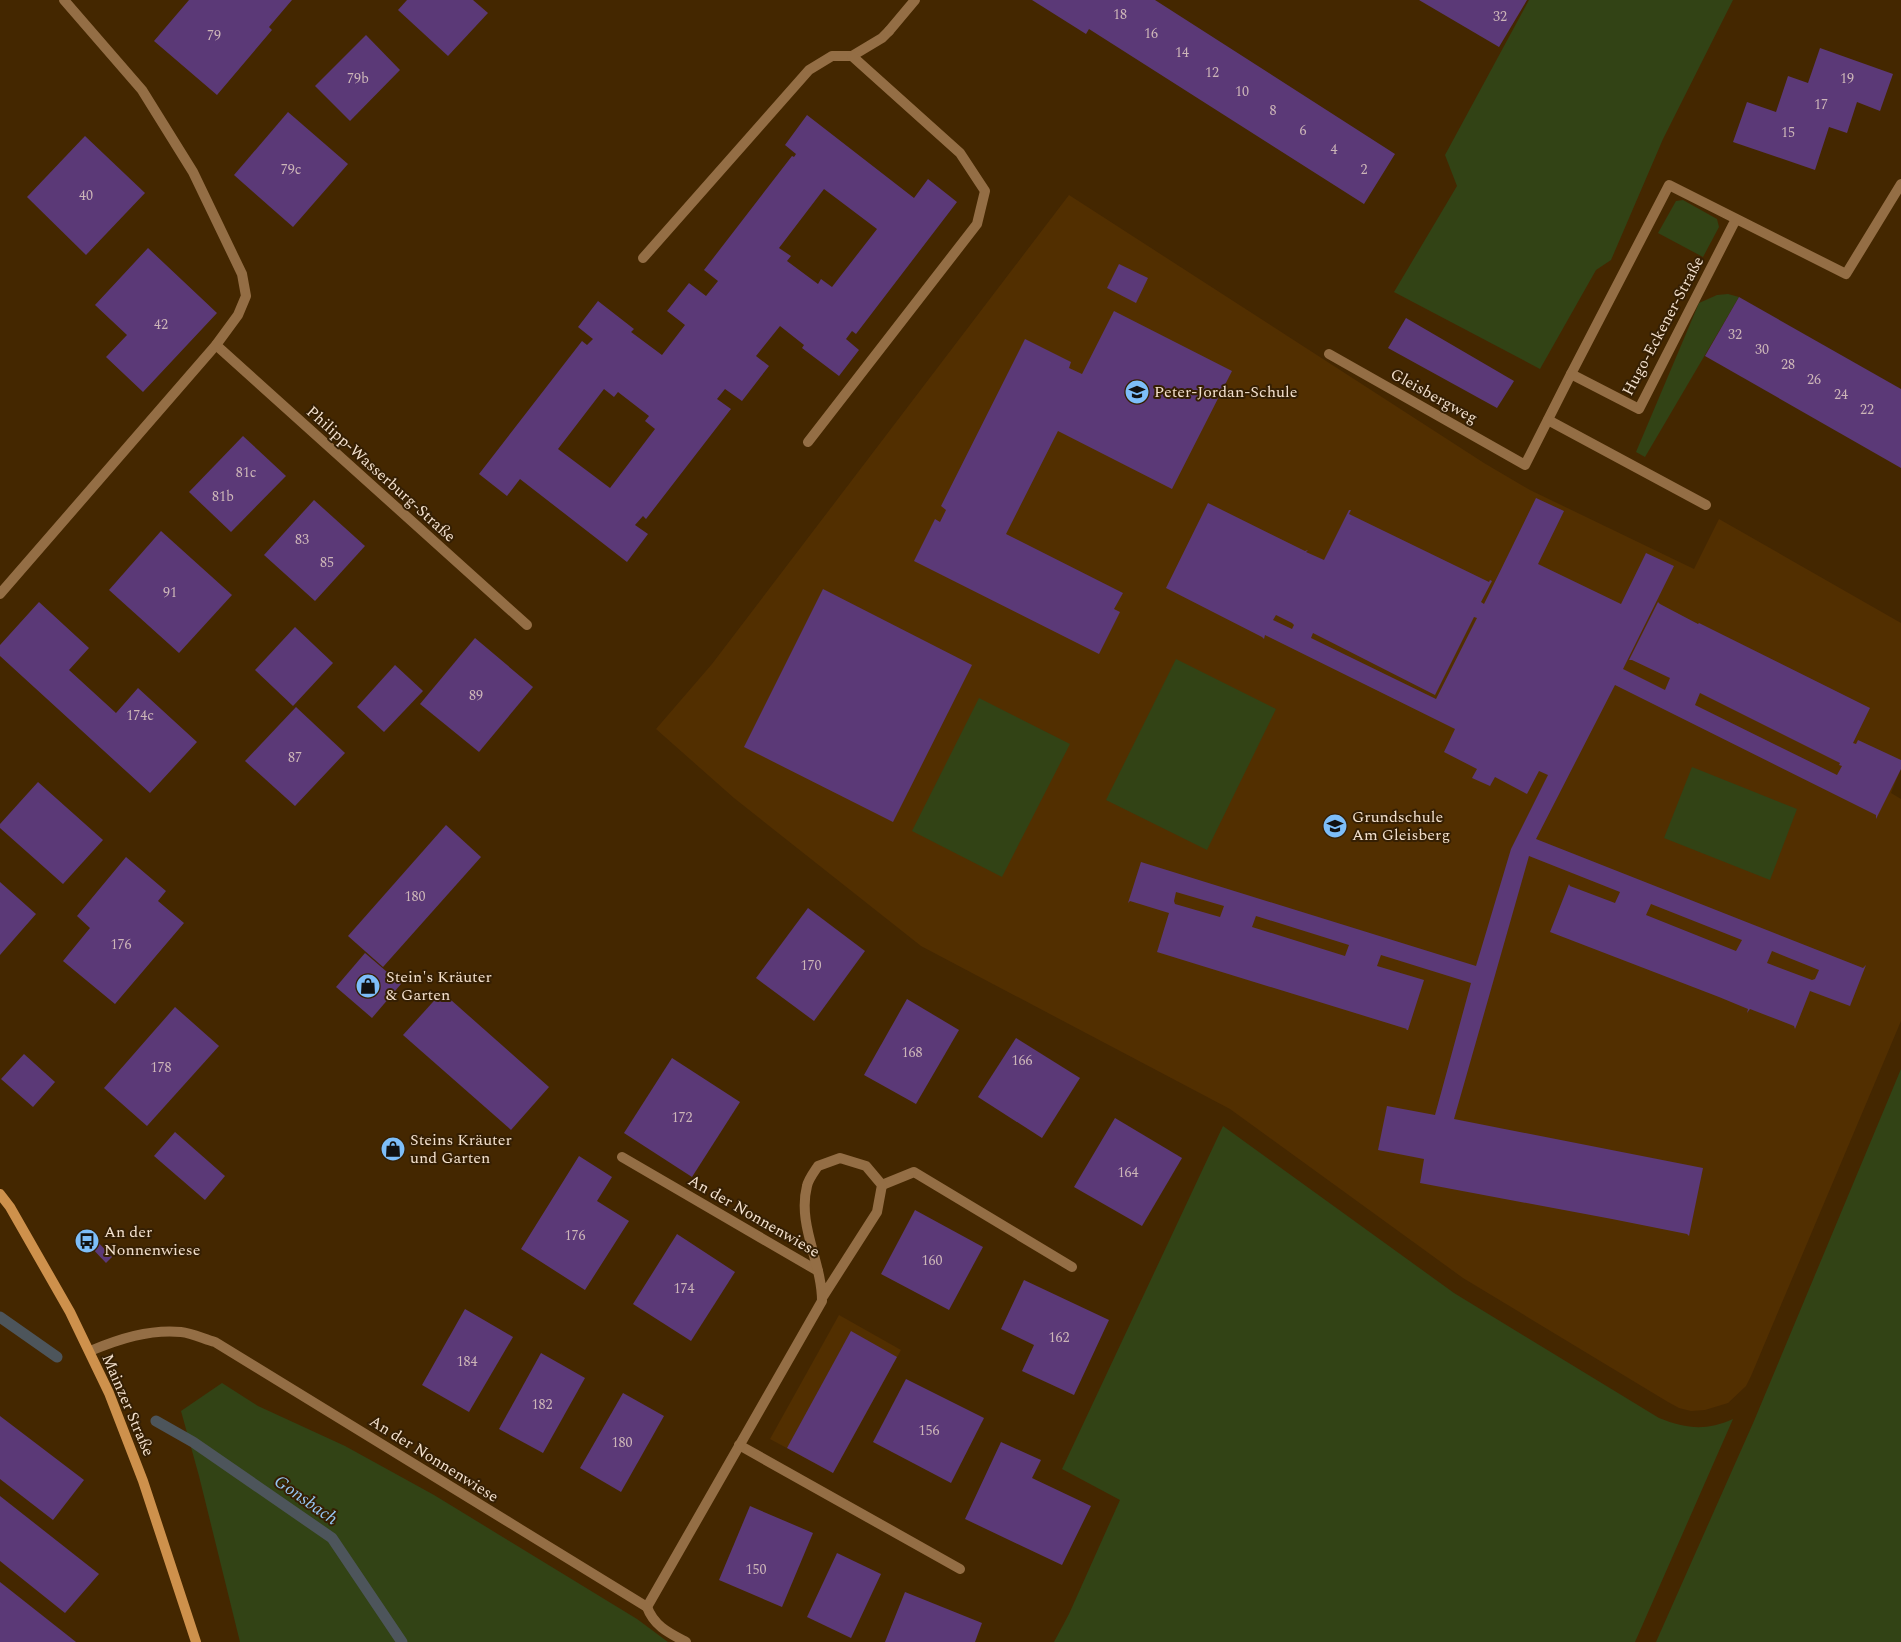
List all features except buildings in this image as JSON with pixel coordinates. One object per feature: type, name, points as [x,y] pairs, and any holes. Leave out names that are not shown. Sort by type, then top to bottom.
[{"type":"main road","name":"Mainzer Straße","points":[[0,1194],[10,1207],[70,1312],[109,1393],[143,1481],[196,1642]]},
{"type":"street","points":[[0,594],[216,345],[238,315],[246,296],[242,274],[193,172],[142,90],[64,0]]},
{"type":"street","points":[[643,258],[809,70],[832,56],[852,56],[882,38],[915,0]]},
{"type":"street","points":[[808,442],[977,224],[984,190],[960,152],[852,56]]},
{"type":"street","points":[[1706,505],[1548,420],[1670,185],[1846,274],[1901,184]]},
{"type":"street","name":"Hugo-Eckener-Straße","points":[[1572,374],[1639,409],[1736,219]]},
{"type":"street","name":"Philipp-Wasserburg-Straße","points":[[216,345],[527,625]]},
{"type":"street","name":"Gleisbergweg","points":[[1329,354],[1525,465],[1548,420]]},
{"type":"street","name":"An der Nonnenwiese","points":[[622,1157],[818,1271]]},
{"type":"street","name":"An der Nonnenwiese","points":[[822,1298],[818,1271],[805,1216],[807,1186],[818,1166],[840,1158],[866,1166],[882,1185]]},
{"type":"street","points":[[647,1607],[822,1298],[877,1212],[882,1185],[914,1172],[1072,1267]]},
{"type":"street","name":"An der Nonnenwiese","points":[[90,1351],[119,1338],[154,1332],[182,1332],[215,1342],[647,1607],[650,1616],[660,1628],[686,1642]]},
{"type":"street","points":[[739,1445],[960,1569]]},
{"type":"shaded area","name":"Grundschule Am Gleisberg","points":[[1069,195],[1484,463],[1530,490],[1694,569],[1719,519],[1901,623],[1901,768],[1891,793],[1901,799],[1901,1021],[1751,1376],[1746,1386],[1728,1403],[1705,1410],[1691,1411],[1679,1408],[1668,1402],[1463,1278],[1230,1109],[921,946],[734,798],[656,729],[712,664]]},
{"type":"shaded area","points":[[839,1315],[901,1350],[833,1473],[770,1439]]},
{"type":"green space","points":[[1529,0],[1733,0],[1663,139],[1611,260],[1596,270],[1540,369],[1394,292],[1457,186],[1445,155]]},
{"type":"green space","points":[[1683,200],[1717,219],[1719,227],[1703,257],[1658,233],[1676,201]]},
{"type":"green space","points":[[1728,294],[1739,297],[1645,457],[1636,452],[1699,303],[1717,295]]},
{"type":"green space","points":[[1176,659],[1276,709],[1207,850],[1106,800]]},
{"type":"green space","points":[[979,698],[1070,744],[1002,877],[912,831]]},
{"type":"green space","points":[[1692,767],[1797,809],[1770,880],[1664,838]]},
{"type":"green space","points":[[1901,1069],[1901,1642],[1656,1642],[1754,1421]]},
{"type":"green space","points":[[1223,1126],[1454,1293],[1659,1418],[1696,1427],[1705,1427],[1733,1419],[1635,1642],[1054,1642],[1069,1614],[1120,1500],[1062,1469]]},
{"type":"green space","points":[[222,1383],[258,1406],[345,1446],[434,1495],[637,1619],[668,1642],[240,1642],[181,1411]]},
{"type":"waterway","name":"Gonsbach","points":[[0,1317],[57,1357]]},
{"type":"waterway","name":"Gonsbach","points":[[156,1421],[193,1442],[332,1538],[402,1642]]},
{"type":"place","name":"Peter-Jordan-Schule","points":[[1137,392]]},
{"type":"place","name":"Grundschule Am Gleisberg","points":[[1335,826]]},
{"type":"place","name":"Stein's Kräuter & Garten","points":[[368,986]]},
{"type":"place","name":"Steins Kräuter und Garten","points":[[393,1149]]},
{"type":"place","name":"An der Nonnenwiese","points":[[87,1241]]}]
